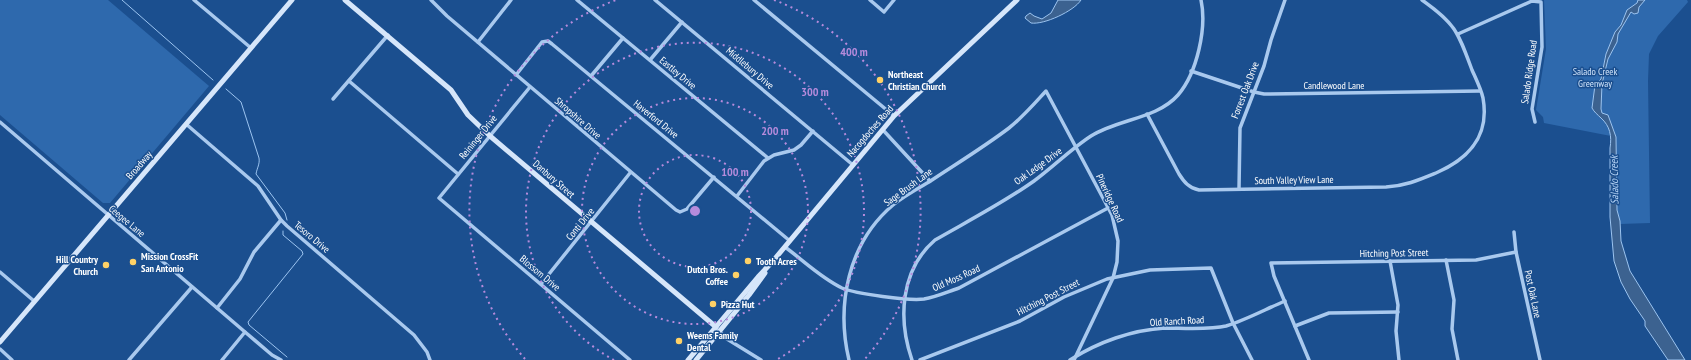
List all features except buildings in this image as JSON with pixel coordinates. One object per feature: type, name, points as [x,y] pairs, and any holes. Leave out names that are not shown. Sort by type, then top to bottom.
[{"type":"main road","name":"Broadway","points":[[0,342],[292,0]]},
{"type":"main road","name":"Danbury Street","points":[[345,0],[451,90],[468,115],[490,136],[591,223],[716,327]]},
{"type":"main road","name":"Nacogdoches Road","points":[[696,360],[749,295],[767,269],[894,116],[1017,0]]},
{"type":"main road","name":"Nacogdoches Road","points":[[688,360],[758,277],[767,269]]},
{"type":"street","points":[[194,0],[251,48]]},
{"type":"street","name":"Shropshire Drive","points":[[431,0],[447,16],[630,173],[676,210],[680,212],[686,209],[714,177]]},
{"type":"street","points":[[478,42],[511,0]]},
{"type":"street","name":"Eastley Drive","points":[[577,0],[768,158]]},
{"type":"street","name":"Middlebury Drive","points":[[655,0],[853,164]]},
{"type":"street","points":[[754,0],[894,116]]},
{"type":"street","points":[[870,0],[884,12],[894,0]]},
{"type":"street","name":"Oak Ledge Drive","points":[[912,360],[903,325],[905,298],[914,267],[920,256],[930,245],[1033,182],[1100,131],[1147,114],[1166,105],[1176,98],[1186,84],[1203,29],[1204,16],[1201,0]]},
{"type":"street","name":"Forrest Oak Drive","points":[[1239,189],[1240,128],[1264,66],[1271,40],[1285,0]]},
{"type":"street","name":"South Valley View Lane","points":[[1147,114],[1179,174],[1192,189],[1386,187],[1405,185],[1418,181],[1450,167],[1462,159],[1473,147],[1481,132],[1484,118],[1484,104],[1480,91],[1458,34],[1446,18],[1422,0]]},
{"type":"street","points":[[1458,34],[1532,1],[1539,0]]},
{"type":"street","name":"Salado Ridge Road","points":[[1535,122],[1532,109],[1542,47],[1542,4],[1539,0]]},
{"type":"street","points":[[650,60],[682,22]]},
{"type":"street","points":[[333,99],[388,36]]},
{"type":"street","points":[[591,76],[623,38]]},
{"type":"street","name":"Haverford Drive","points":[[516,75],[542,42],[548,41],[790,241]]},
{"type":"street","name":"Candlewood Lane","points":[[1191,71],[1264,94],[1480,91]]},
{"type":"street","points":[[349,81],[458,174]]},
{"type":"street","name":"Reininger Drive","points":[[439,198],[530,86]]},
{"type":"street","name":"Pineridge Road","points":[[1046,92],[1114,220],[1118,241],[1117,262],[1113,278],[1075,358]]},
{"type":"street","name":"Sage Brush Lane","points":[[849,360],[844,333],[843,316],[846,289],[852,266],[860,249],[878,222],[899,201],[1010,127],[1046,92]]},
{"type":"street","name":"Ceegee Lane","points":[[0,122],[272,355],[282,360]]},
{"type":"street","name":"Tesoro Drive","points":[[186,124],[258,186],[281,220],[411,332],[422,345],[430,360]]},
{"type":"street","points":[[883,130],[930,180]]},
{"type":"street","points":[[736,196],[768,158],[794,150],[813,131]]},
{"type":"street","name":"Conti Drive","points":[[541,284],[630,173]]},
{"type":"street","name":"Blossom Drive","points":[[439,198],[630,360]]},
{"type":"street","name":"Old Moss Road","points":[[785,247],[828,280],[846,289],[913,300],[933,297],[959,288],[1108,208]]},
{"type":"street","points":[[217,308],[240,279],[254,252],[281,220]]},
{"type":"street","name":"Post Oak Lane","points":[[1514,232],[1516,252],[1540,360]]},
{"type":"street","name":"Hitching Post Street","points":[[1285,301],[1274,276],[1271,263],[1482,260],[1516,252]]},
{"type":"street","points":[[1446,260],[1454,300],[1452,329],[1458,360]]},
{"type":"street","points":[[1390,261],[1398,299],[1396,331],[1399,360]]},
{"type":"street","name":"Hitching Post Street","points":[[920,360],[1020,321],[1064,296],[1092,284],[1150,270],[1211,268],[1233,323]]},
{"type":"street","points":[[0,272],[34,301]]},
{"type":"street","points":[[129,360],[192,287]]},
{"type":"street","points":[[1285,301],[1309,360]]},
{"type":"street","name":"Old Ranch Road","points":[[1070,360],[1091,348],[1115,338],[1164,328],[1220,327],[1285,301]]},
{"type":"street","points":[[1295,326],[1329,313],[1398,312]]},
{"type":"street","points":[[1233,323],[1252,360]]},
{"type":"street","name":"Danbury Street","points":[[716,327],[733,343],[761,360]]},
{"type":"street","points":[[222,360],[245,332]]},
{"type":"street","points":[[0,349],[12,360]]},
{"type":"green space","points":[[0,0],[108,0],[209,86],[110,203],[103,203],[0,115]]},
{"type":"green space","name":"Salado Creek Greenway","points":[[1544,0],[1687,0],[1688,2],[1658,36],[1649,54],[1650,223],[1620,224],[1617,210],[1616,137],[1544,123],[1543,117],[1536,110],[1546,49]]},
{"type":"water","points":[[1058,0],[1081,0],[1066,13],[1051,20],[1031,23],[1025,18],[1030,13],[1042,19],[1051,13]]},
{"type":"water","name":"Salado Creek","points":[[1638,0],[1645,0],[1639,7],[1638,13],[1634,14],[1631,12],[1618,34],[1617,42],[1608,59],[1602,84],[1601,109],[1602,113],[1608,115],[1616,137],[1617,210],[1620,221],[1621,241],[1630,271],[1685,360],[1668,360],[1645,326],[1645,321],[1630,299],[1621,282],[1614,261],[1610,217],[1611,139],[1606,124],[1592,108],[1595,85],[1601,79],[1606,54],[1615,32],[1621,25],[1627,10],[1637,3]]},
{"type":"waterway","points":[[122,0],[213,80]]},
{"type":"waterway","points":[[226,89],[241,102],[259,158],[256,174],[285,213],[287,220]]},
{"type":"waterway","points":[[283,231],[283,235],[302,251],[303,254],[248,322],[249,325],[287,357]]},
{"type":"place","name":"Northeast Christian Church","points":[[880,80]]},
{"type":"place","name":"Tooth Acres","points":[[748,261]]},
{"type":"place","name":"Mission CrossFit San Antonio","points":[[133,262]]},
{"type":"place","name":"Hill Country Church","points":[[106,265]]},
{"type":"place","name":"Dutch Bros. Coffee","points":[[736,275]]},
{"type":"place","name":"Pizza Hut","points":[[713,304]]},
{"type":"place","name":"Weems Family Dental","points":[[679,341]]}]
